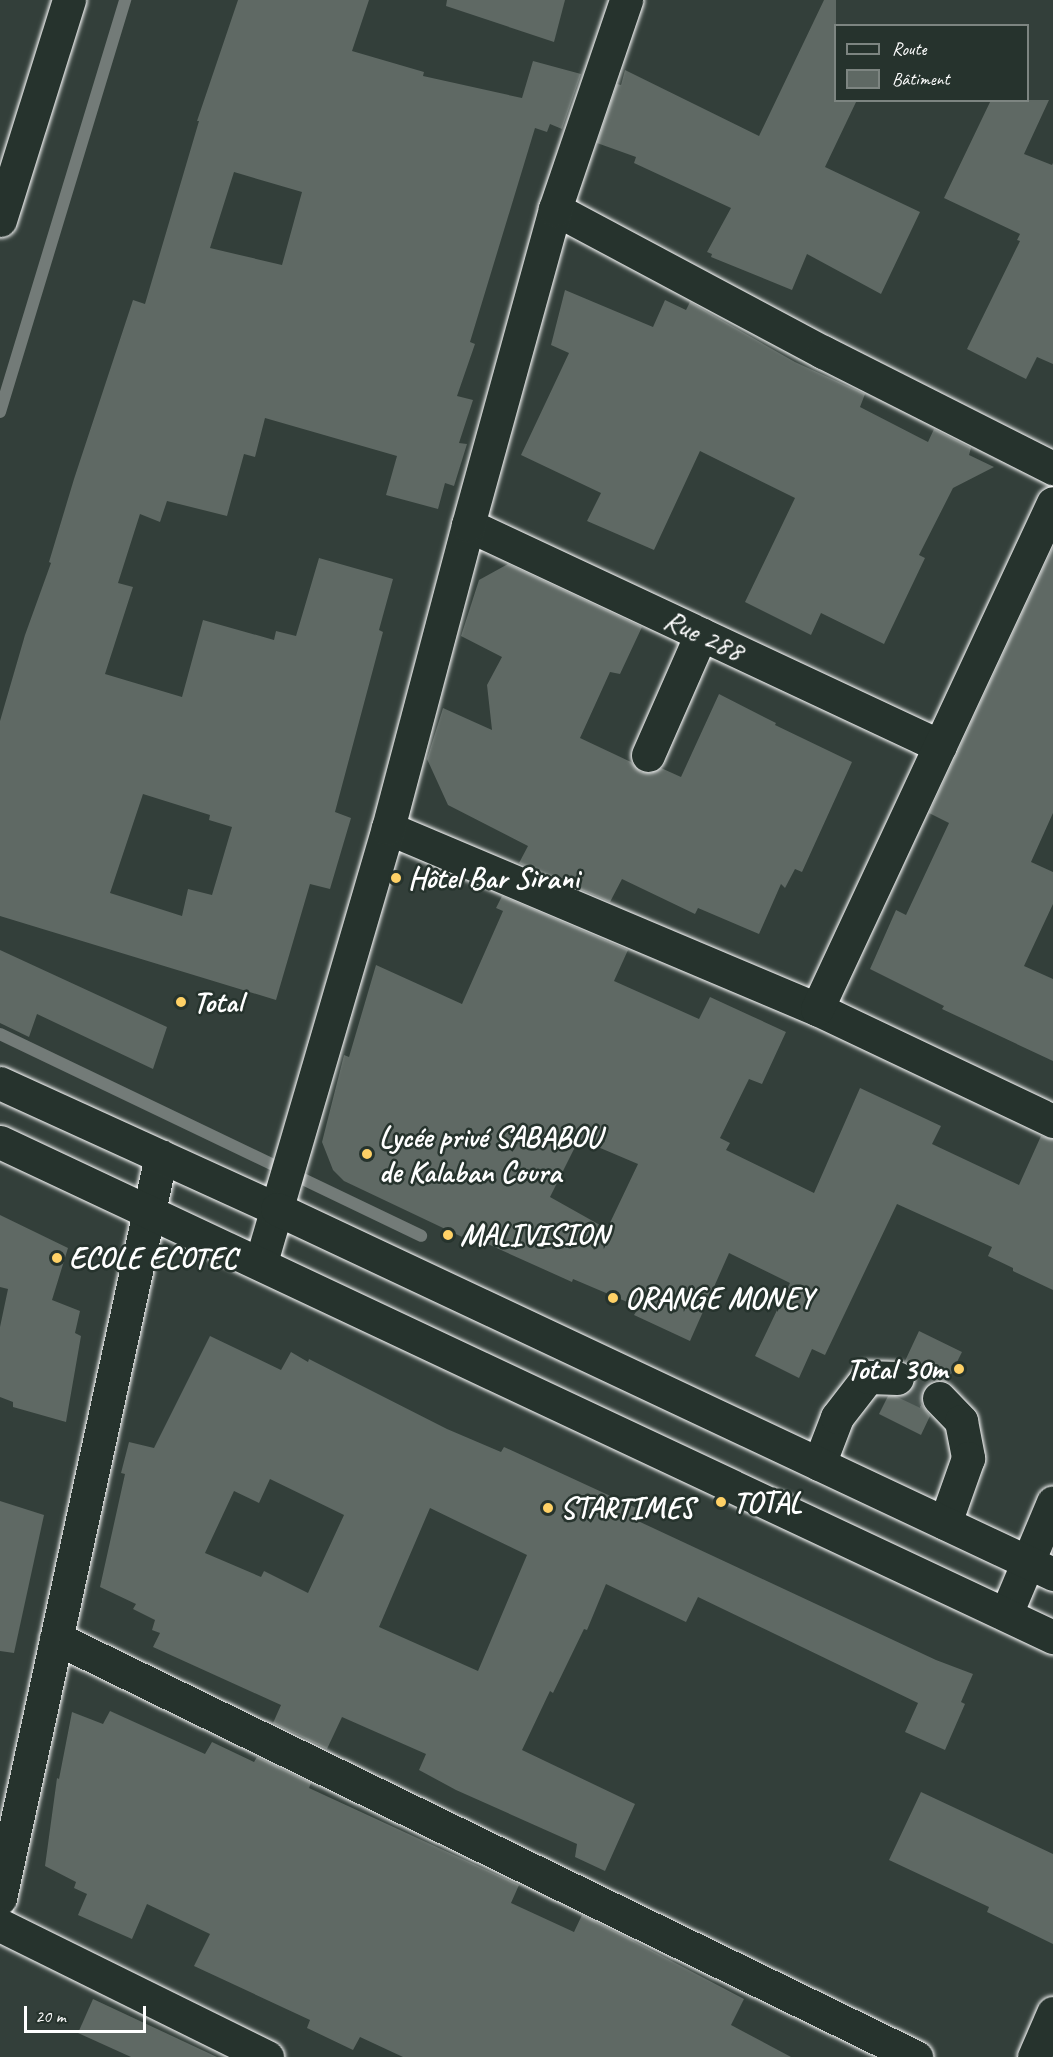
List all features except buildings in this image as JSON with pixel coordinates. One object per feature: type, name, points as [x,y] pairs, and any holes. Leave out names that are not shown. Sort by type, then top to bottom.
[{"type":"main road","points":[[0,220],[69,0]]},
{"type":"main road","points":[[261,1262],[388,828],[555,209],[626,0]]},
{"type":"main road","points":[[555,209],[823,352],[1053,468]]},
{"type":"main road","points":[[817,1009],[1053,503]]},
{"type":"main road","name":"Rue 288","points":[[468,525],[940,746]]},
{"type":"main road","points":[[648,755],[701,634]]},
{"type":"main road","points":[[388,828],[817,1009],[1053,1121]]},
{"type":"main road","points":[[0,1083],[277,1209],[1041,1568]]},
{"type":"main road","points":[[0,1142],[261,1262],[1053,1637]]},
{"type":"main road","points":[[0,1898],[161,1156]]},
{"type":"main road","points":[[819,1464],[837,1417],[868,1377],[897,1378]]},
{"type":"main road","points":[[939,1398],[961,1421],[968,1458],[945,1523]]},
{"type":"main road","points":[[1006,1614],[1041,1568],[1053,1502]]},
{"type":"main road","points":[[57,1638],[916,2057]]},
{"type":"main road","points":[[0,1925],[267,2057]]},
{"type":"main road","points":[[1034,2057],[1053,2013]]},
{"type":"waterway","points":[[0,412],[125,0]]},
{"type":"waterway","points":[[0,1034],[421,1236]]},
{"type":"tunnel","points":[[897,1378],[939,1398]]},
{"type":"place","name":"Hôtel Bar Sirani","points":[[396,878]]},
{"type":"place","name":"Total","points":[[181,1002]]},
{"type":"place","name":"Lycée privé SABABOU de Kalaban Coura","points":[[367,1154]]},
{"type":"place","name":"MALIVISION","points":[[448,1235]]},
{"type":"place","name":"ECOLE ECOTEC","points":[[57,1258]]},
{"type":"place","name":"ORANGE MONEY","points":[[613,1298]]},
{"type":"place","name":"Total 30m","points":[[959,1369]]},
{"type":"place","name":"TOTAL","points":[[721,1502]]},
{"type":"place","name":"STARTIMES","points":[[548,1508]]}]
